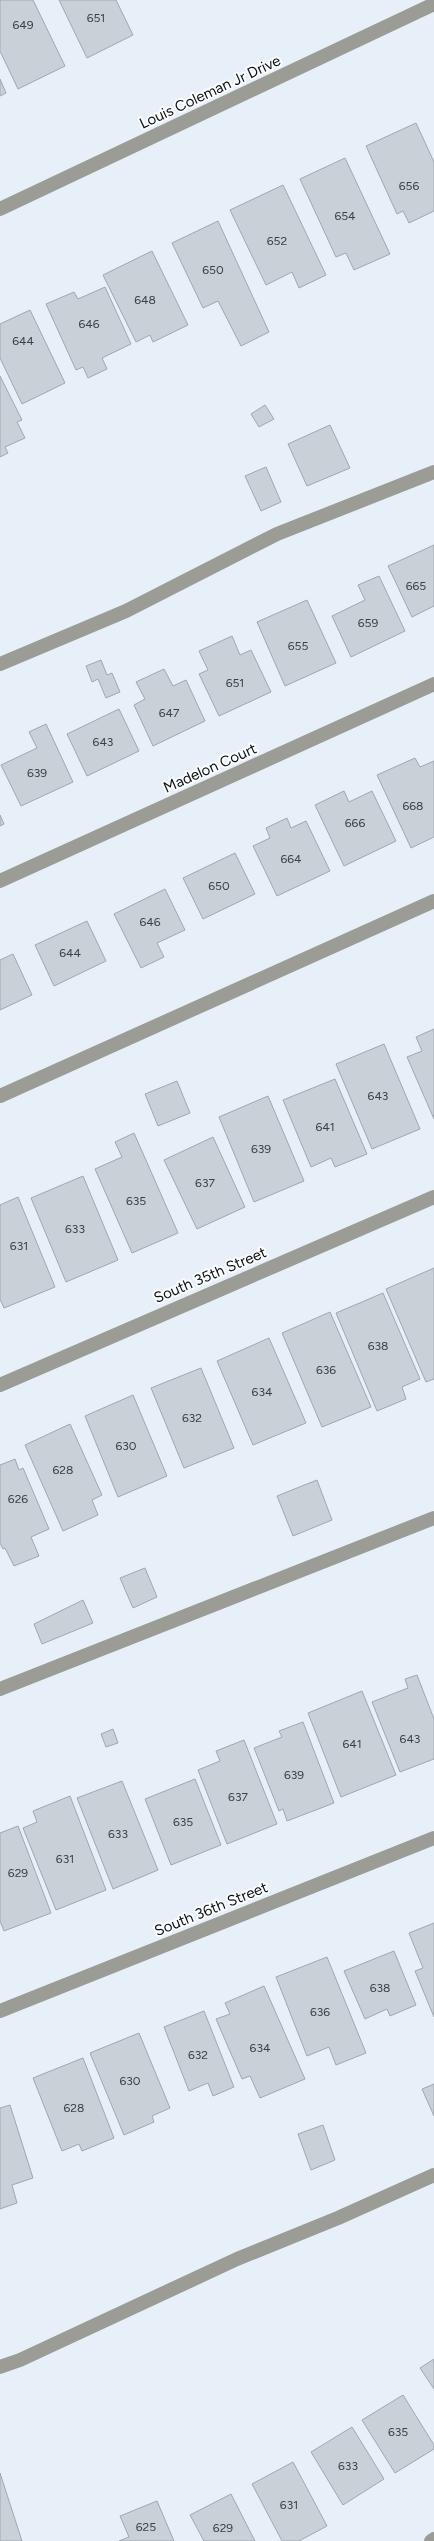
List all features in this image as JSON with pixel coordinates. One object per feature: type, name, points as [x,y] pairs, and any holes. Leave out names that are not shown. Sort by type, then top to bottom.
[{"type":"street","name":"Louis Coleman Jr Drive","points":[[0,209],[434,4]]},
{"type":"street","points":[[0,664],[126,611],[277,534],[434,472]]},
{"type":"street","name":"Madelon Court","points":[[0,882],[434,684]]},
{"type":"street","points":[[0,1096],[434,901]]},
{"type":"street","name":"South 35th Street","points":[[0,1385],[434,1198]]},
{"type":"street","points":[[0,1689],[434,1518]]},
{"type":"street","name":"South 36th Street","points":[[1,2007],[434,1838]]},
{"type":"street","points":[[0,2367],[20,2360],[237,2258],[338,2218],[434,2175]]},
{"type":"building","points":[[0,0],[33,0],[65,66],[18,89],[0,51]]},
{"type":"building","points":[[59,0],[116,0],[133,35],[87,58]]},
{"type":"building","points":[[0,79],[6,93],[0,96]]},
{"type":"building","points":[[416,123],[434,162],[434,211],[409,223],[403,211],[397,214],[366,146]]},
{"type":"building","points":[[345,158],[390,254],[354,270],[346,253],[336,257],[300,179]]},
{"type":"building","points":[[283,185],[326,275],[299,288],[292,272],[266,285],[230,210]]},
{"type":"building","points":[[218,221],[269,332],[241,346],[218,301],[203,308],[172,243]]},
{"type":"building","points":[[152,251],[188,325],[153,342],[150,335],[136,342],[103,275]]},
{"type":"building","points":[[105,287],[131,344],[102,358],[107,369],[88,378],[83,367],[76,370],[46,304],[74,292],[78,299]]},
{"type":"building","points":[[30,310],[65,383],[22,404],[0,358],[0,324]]},
{"type":"building","points":[[0,376],[22,420],[17,422],[25,438],[5,447],[8,453],[0,457]]},
{"type":"building","points":[[265,405],[274,419],[259,427],[251,414]]},
{"type":"building","points":[[330,425],[350,468],[307,486],[288,444]]},
{"type":"building","points":[[266,467],[281,502],[261,511],[245,476]]},
{"type":"building","points":[[434,545],[434,606],[412,617],[388,566]]},
{"type":"building","points":[[379,576],[405,631],[351,657],[332,616],[365,600],[358,585]]},
{"type":"building","points":[[307,600],[336,663],[285,686],[257,622]]},
{"type":"building","points":[[232,636],[240,655],[251,650],[271,692],[219,716],[199,674],[208,670],[199,651]]},
{"type":"building","points":[[101,660],[107,675],[112,673],[120,692],[106,698],[98,679],[92,682],[86,666]]},
{"type":"building","points":[[164,669],[173,686],[186,680],[205,721],[153,746],[134,705],[145,699],[136,682]]},
{"type":"building","points":[[119,709],[139,751],[87,776],[67,734]]},
{"type":"building","points":[[46,724],[73,782],[21,806],[1,765],[37,748],[29,732]]},
{"type":"building","points":[[415,758],[420,767],[434,761],[434,837],[411,848],[377,775]]},
{"type":"building","points":[[344,791],[349,802],[372,791],[396,841],[344,866],[315,805]]},
{"type":"building","points":[[0,815],[4,824],[0,826]]},
{"type":"building","points":[[287,818],[291,828],[306,821],[330,871],[277,896],[253,846],[270,838],[266,828]]},
{"type":"building","points":[[235,853],[255,894],[203,919],[183,878]]},
{"type":"building","points":[[165,889],[185,930],[157,943],[164,957],[141,968],[114,914]]},
{"type":"building","points":[[87,921],[106,961],[54,986],[35,945]]},
{"type":"building","points":[[13,954],[32,995],[0,1010],[0,960]]},
{"type":"building","points":[[434,1029],[434,1119],[407,1057],[422,1051],[416,1037]]},
{"type":"building","points":[[384,1044],[420,1129],[372,1149],[336,1064]]},
{"type":"building","points":[[335,1079],[367,1154],[335,1167],[331,1158],[311,1167],[283,1100]]},
{"type":"building","points":[[177,1081],[190,1113],[158,1126],[145,1094]]},
{"type":"building","points":[[268,1096],[304,1181],[254,1202],[219,1117]]},
{"type":"building","points":[[134,1133],[178,1233],[132,1253],[95,1169],[122,1157],[115,1142]]},
{"type":"building","points":[[213,1137],[245,1207],[197,1229],[164,1160]]},
{"type":"building","points":[[83,1176],[118,1260],[66,1282],[31,1198]]},
{"type":"building","points":[[18,1197],[55,1287],[4,1308],[0,1299],[0,1205]]},
{"type":"building","points":[[434,1268],[434,1379],[426,1382],[386,1289]]},
{"type":"building","points":[[383,1293],[420,1379],[402,1387],[406,1399],[377,1411],[336,1313]]},
{"type":"building","points":[[330,1312],[371,1407],[322,1427],[282,1333]]},
{"type":"building","points":[[269,1338],[306,1423],[253,1445],[217,1361]]},
{"type":"building","points":[[201,1368],[234,1448],[184,1468],[151,1388]]},
{"type":"building","points":[[133,1395],[167,1476],[118,1497],[85,1416]]},
{"type":"building","points":[[70,1424],[102,1495],[92,1500],[98,1515],[63,1531],[25,1445]]},
{"type":"building","points":[[15,1459],[19,1470],[23,1468],[49,1529],[31,1537],[39,1556],[14,1566],[5,1548],[3,1549],[0,1543],[0,1465]]},
{"type":"building","points":[[317,1480],[332,1520],[293,1536],[277,1496]]},
{"type":"building","points":[[145,1568],[157,1597],[133,1608],[120,1578]]},
{"type":"building","points":[[83,1600],[93,1623],[42,1644],[34,1624]]},
{"type":"building","points":[[417,1675],[434,1719],[434,1759],[400,1772],[372,1702],[408,1688],[405,1679]]},
{"type":"building","points":[[362,1691],[396,1775],[341,1797],[308,1713]]},
{"type":"building","points":[[303,1722],[334,1803],[287,1821],[283,1809],[279,1811],[254,1748],[282,1737],[279,1731]]},
{"type":"building","points":[[113,1729],[118,1743],[106,1747],[101,1734]]},
{"type":"building","points":[[244,1740],[277,1824],[227,1844],[198,1770],[220,1761],[216,1751]]},
{"type":"building","points":[[195,1779],[221,1845],[171,1865],[145,1799]]},
{"type":"building","points":[[122,1781],[158,1870],[113,1889],[77,1798]]},
{"type":"building","points":[[70,1796],[106,1890],[56,1910],[23,1828],[37,1822],[33,1811]]},
{"type":"building","points":[[18,1826],[51,1913],[4,1931],[0,1921],[0,1833]]},
{"type":"building","points":[[434,1923],[434,2017],[415,1971],[423,1968],[409,1933]]},
{"type":"building","points":[[394,1951],[416,2005],[390,2016],[387,2009],[365,2019],[344,1971]]},
{"type":"building","points":[[327,1957],[366,2053],[336,2065],[329,2047],[307,2056],[276,1977]]},
{"type":"building","points":[[264,1986],[305,2079],[260,2098],[250,2076],[242,2079],[216,2019],[230,2014],[225,2003]]},
{"type":"building","points":[[204,2011],[234,2087],[213,2096],[208,2083],[189,2091],[164,2027]]},
{"type":"building","points":[[139,2033],[170,2108],[152,2116],[154,2122],[124,2135],[90,2053]]},
{"type":"building","points":[[83,2058],[114,2138],[82,2151],[79,2144],[62,2151],[33,2078]]},
{"type":"building","points":[[434,2084],[434,2116],[422,2089]]},
{"type":"building","points":[[10,2105],[33,2178],[12,2185],[17,2203],[0,2209],[0,2108]]},
{"type":"building","points":[[323,2125],[335,2160],[311,2170],[298,2134]]},
{"type":"building","points":[[434,2359],[434,2389],[420,2368]]},
{"type":"building","points":[[403,2395],[434,2445],[434,2449],[395,2473],[362,2420]]},
{"type":"building","points":[[352,2427],[384,2479],[343,2505],[311,2452]]},
{"type":"building","points":[[293,2462],[327,2526],[299,2541],[282,2541],[252,2484]]},
{"type":"building","points":[[0,2473],[22,2541],[0,2541]]},
{"type":"building","points":[[231,2494],[255,2541],[204,2541],[190,2515]]},
{"type":"building","points":[[157,2501],[174,2541],[119,2541],[129,2537],[120,2516]]}]
